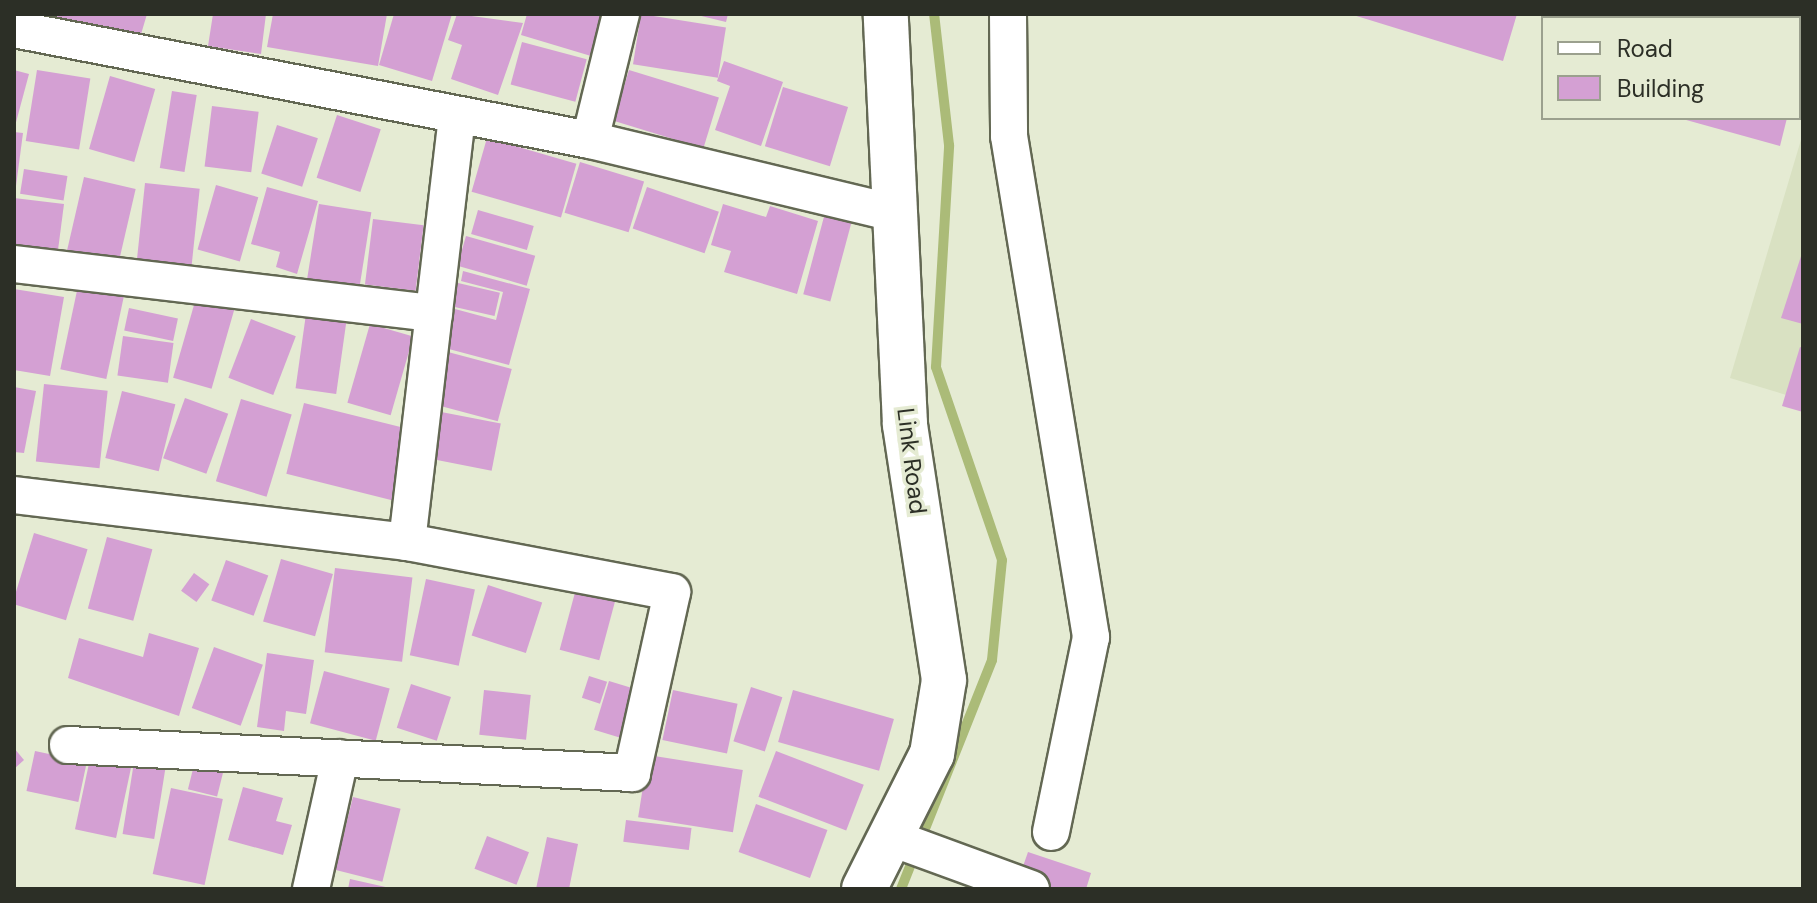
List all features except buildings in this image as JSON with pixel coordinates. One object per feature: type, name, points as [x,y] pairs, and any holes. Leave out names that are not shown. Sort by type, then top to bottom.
[{"type":"street","points":[[590,140],[621,14]]},
{"type":"street","name":"Link Road","points":[[864,889],[910,844],[932,754],[944,680],[905,424],[886,14]]},
{"type":"street","points":[[1008,14],[1009,136],[1091,637],[1051,832]]},
{"type":"street","points":[[24,25],[457,118],[590,140],[895,213]]},
{"type":"street","points":[[407,542],[457,118]]},
{"type":"street","points":[[14,264],[434,313]]},
{"type":"street","points":[[14,495],[407,542],[672,592],[632,773],[68,745]]},
{"type":"street","points":[[311,889],[340,758]]},
{"type":"street","points":[[910,844],[1031,889]]},
{"type":"shaded area","points":[[1803,133],[1803,400],[1730,378]]},
{"type":"waterway","points":[[901,889],[992,660],[1002,560],[936,367],[949,145],[934,14]]}]
